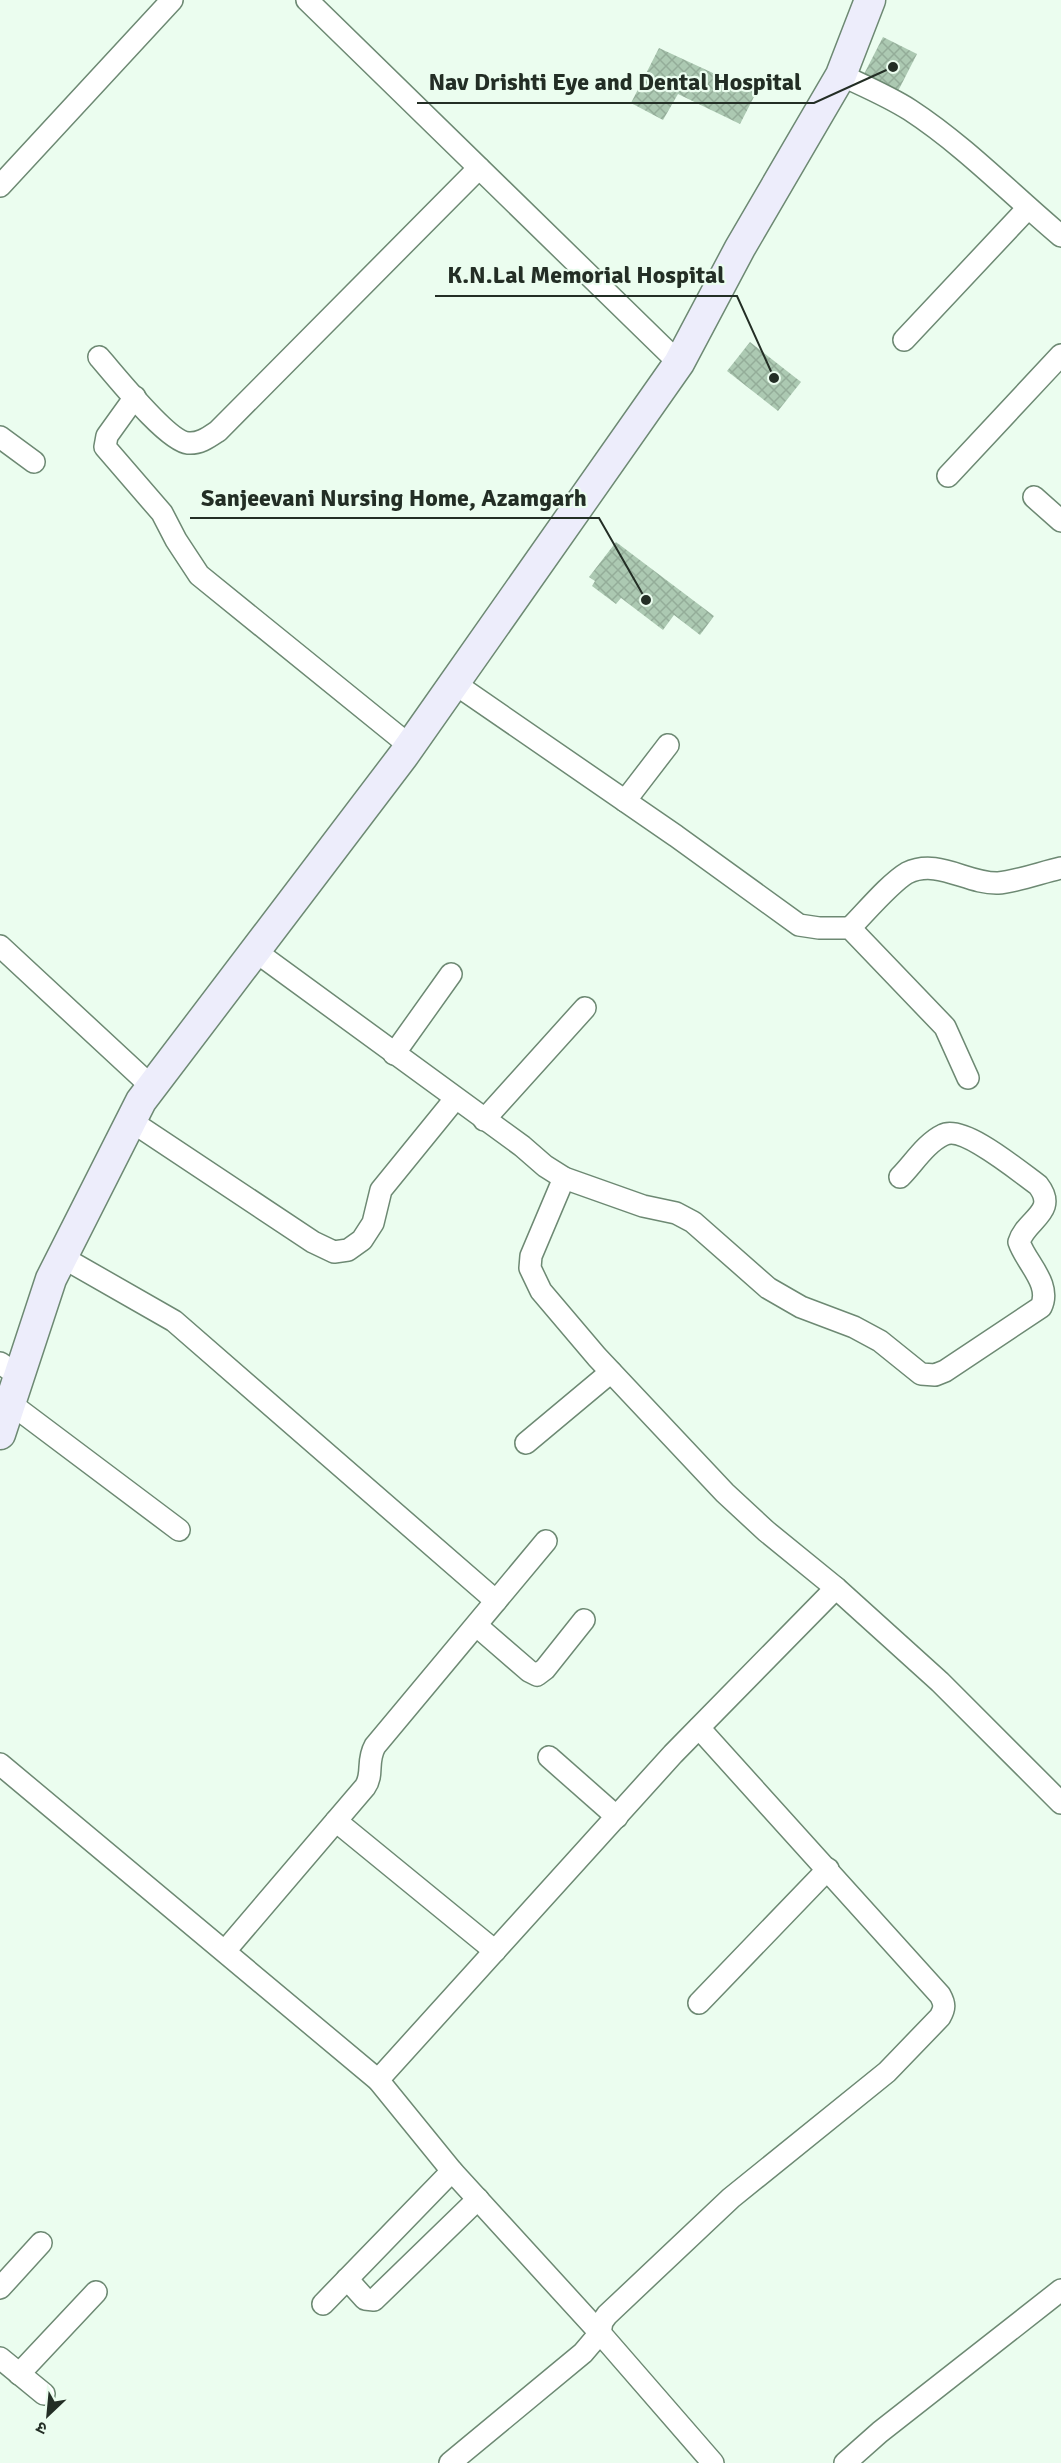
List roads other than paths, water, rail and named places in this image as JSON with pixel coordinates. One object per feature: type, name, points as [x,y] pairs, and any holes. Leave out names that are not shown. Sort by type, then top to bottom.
[{"type":"street","points":[[0,186],[172,0]]},
{"type":"street","points":[[307,0],[679,363]]},
{"type":"street","points":[[0,1434],[10,1381],[51,1279],[141,1101],[410,746],[679,363],[740,248],[841,75],[870,0]]},
{"type":"street","points":[[841,75],[885,95],[922,118],[946,136],[1061,236]]},
{"type":"street","points":[[99,357],[169,433],[186,443],[196,443],[212,435],[479,168]]},
{"type":"street","points":[[904,340],[1028,208]]},
{"type":"street","points":[[948,476],[1061,355]]},
{"type":"street","points":[[135,397],[107,436],[105,447],[162,513],[176,540],[199,575],[410,746]]},
{"type":"street","points":[[0,437],[34,462]]},
{"type":"street","points":[[1034,497],[1061,521]]},
{"type":"street","points":[[454,683],[800,925],[819,928],[850,928],[898,880],[908,873],[924,868],[941,869],[985,883],[1000,883],[1061,868]]},
{"type":"street","points":[[625,801],[668,745]]},
{"type":"street","points":[[850,928],[945,1027],[968,1078]]},
{"type":"street","points":[[0,946],[152,1087]]},
{"type":"street","points":[[255,951],[564,1179],[643,1206],[676,1213],[693,1222],[768,1288],[801,1307],[854,1327],[880,1341],[921,1374],[935,1375],[945,1371],[1041,1307],[1045,1298],[1043,1288],[1019,1242],[1021,1235],[1041,1213],[1046,1203],[1045,1194],[1038,1185],[977,1143],[954,1134],[945,1133],[936,1139],[900,1177]]},
{"type":"street","points":[[394,1054],[451,974]]},
{"type":"street","points":[[484,1120],[585,1008]]},
{"type":"street","points":[[131,1121],[313,1242],[334,1252],[348,1250],[362,1240],[373,1223],[381,1190],[454,1099]]},
{"type":"street","points":[[564,1179],[534,1246],[530,1268],[541,1292],[611,1372],[725,1493],[766,1531],[836,1588],[940,1682],[1061,1803]]},
{"type":"street","points":[[62,1257],[174,1321],[496,1601]]},
{"type":"street","points":[[526,1443],[611,1372]]},
{"type":"street","points":[[10,1381],[179,1530]]},
{"type":"street","points":[[225,1951],[369,1782],[371,1776],[369,1759],[375,1746],[477,1626],[546,1540]]},
{"type":"street","points":[[378,2080],[699,1728],[836,1588]]},
{"type":"street","points":[[477,1626],[529,1671],[537,1675],[545,1669],[584,1620]]},
{"type":"street","points":[[450,2463],[575,2360],[600,2333],[602,2322],[607,2315],[730,2198],[887,2072],[945,2009],[940,1995],[699,1728]]},
{"type":"street","points":[[549,1757],[617,1817]]},
{"type":"street","points":[[0,1764],[378,2080],[452,2171],[600,2333],[713,2463]]},
{"type":"street","points":[[336,1821],[495,1951]]},
{"type":"street","points":[[699,2003],[828,1869]]},
{"type":"street","points":[[323,2304],[452,2171]]},
{"type":"street","points":[[347,2279],[365,2299],[374,2300],[478,2199]]},
{"type":"street","points":[[0,2288],[40,2243]]},
{"type":"street","points":[[845,2463],[880,2432],[1061,2290]]},
{"type":"street","points":[[20,2374],[96,2292]]},
{"type":"street","points":[[0,2358],[44,2394]]},
{"type":"place","name":"Nav Drishti Eye and Dental Hospital","points":[[893,67]]},
{"type":"place","name":"K.N.Lal Memorial Hospital","points":[[774,378]]},
{"type":"place","name":"Sanjeevani Nursing Home, Azamgarh","points":[[646,600]]}]
